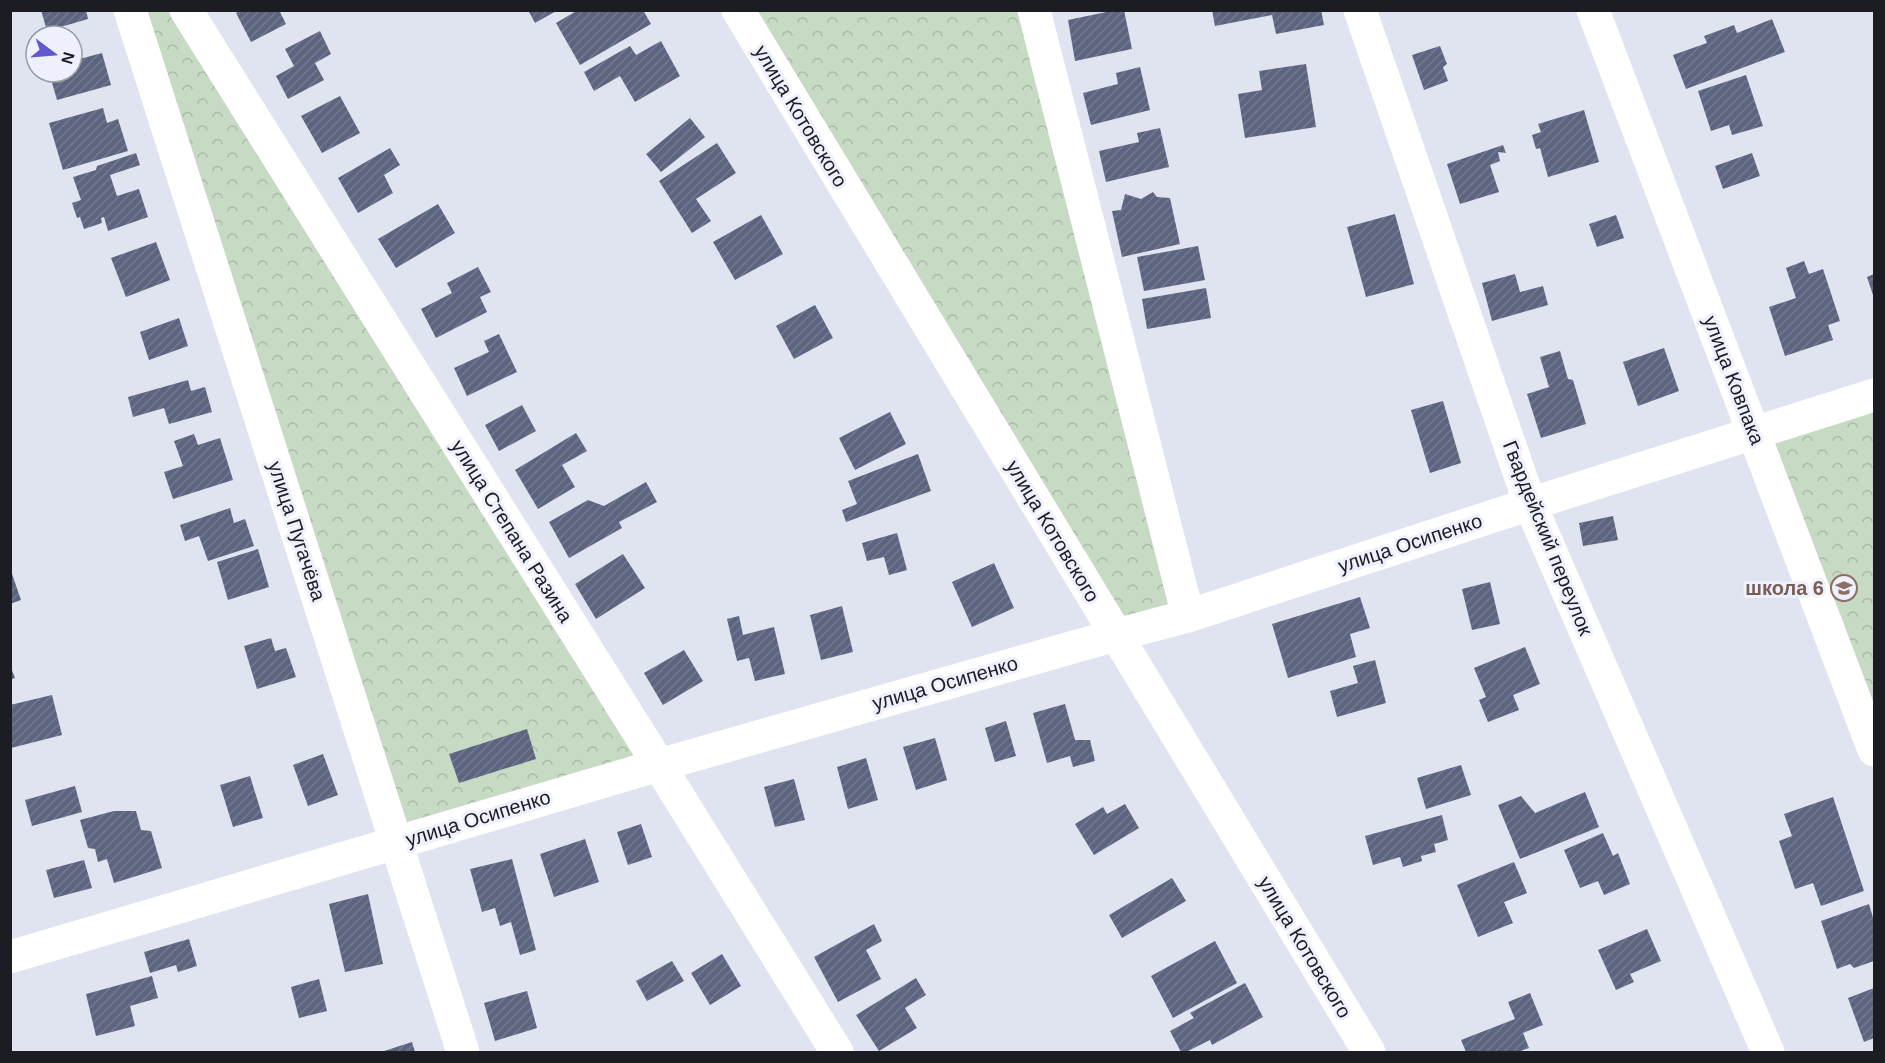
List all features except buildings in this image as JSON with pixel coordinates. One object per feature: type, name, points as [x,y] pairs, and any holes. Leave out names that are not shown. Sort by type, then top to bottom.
[{"type":"street","name":"улица Пугачёва","points":[[130,10],[464,1053]]},
{"type":"street","name":"улица Степана Разина","points":[[186,10],[837,1053]]},
{"type":"street","name":"улица Котовского","points":[[738,10],[1369,1053]]},
{"type":"street","points":[[1034,10],[1188,616]]},
{"type":"street","name":"Гвардейский переулок","points":[[1360,10],[1530,504],[1768,1053]]},
{"type":"street","name":"улица Ковпака","points":[[1593,10],[1875,750]]},
{"type":"street","name":"улица Осипенко","points":[[10,957],[659,765],[1188,616],[1530,504],[1875,395]]},
{"type":"green space","points":[[127,11],[186,11],[659,765],[383,847]]},
{"type":"green space","points":[[738,11],[1034,11],[1188,616],[1116,635]]},
{"type":"green space","name":"школа 6","points":[[1874,395],[1874,750],[1754,433]]},
{"type":"place","name":"школа 6","points":[[1844,588]]}]
